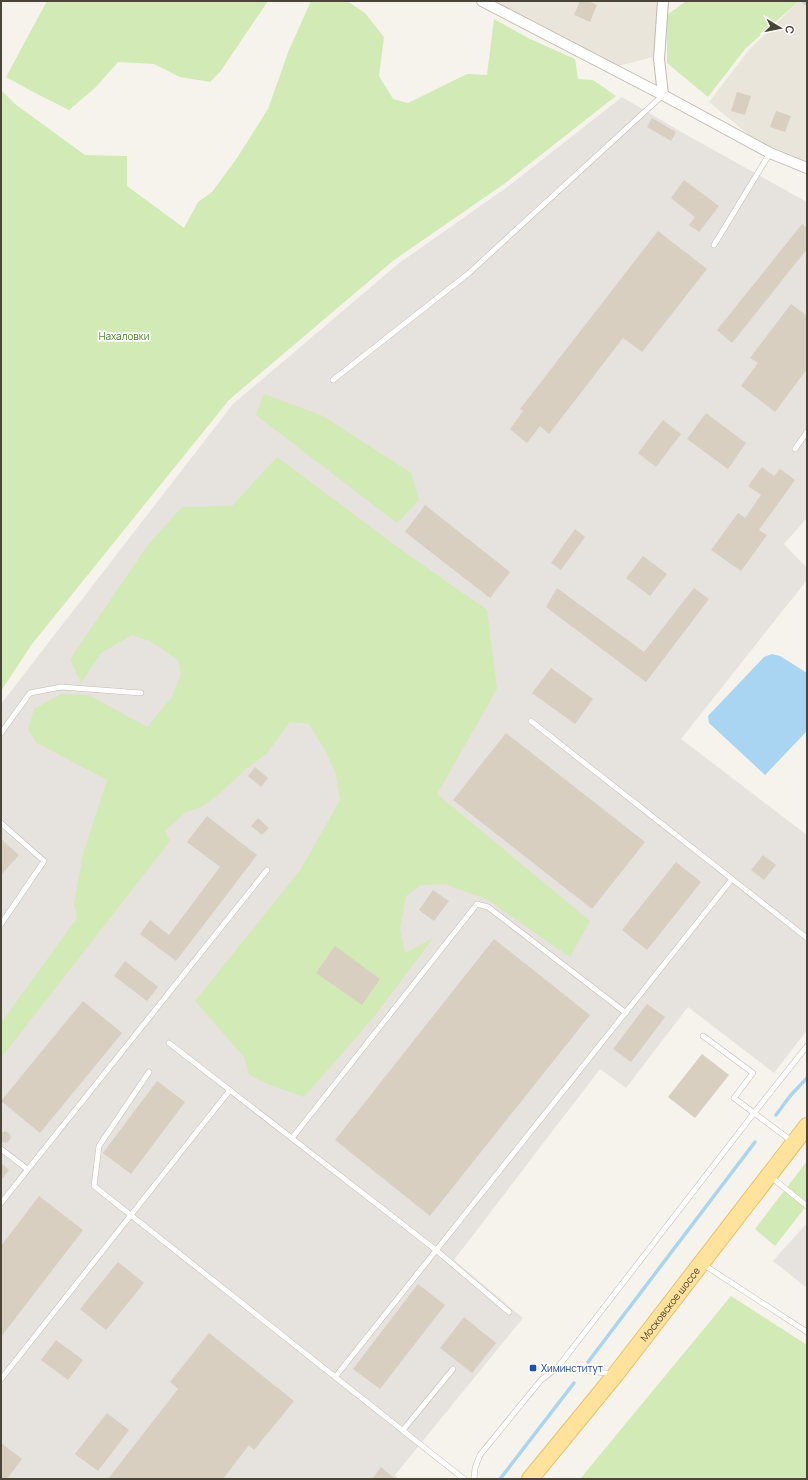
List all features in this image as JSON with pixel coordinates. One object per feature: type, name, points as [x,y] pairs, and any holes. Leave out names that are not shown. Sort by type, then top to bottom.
[{"type":"main road","name":"Московское шоссе","points":[[530,1479],[616,1374],[807,1126]]},
{"type":"street","points":[[482,1],[663,95],[770,154],[807,168]]},
{"type":"street","points":[[663,1],[659,59],[663,95]]},
{"type":"lane","points":[[333,380],[469,273],[663,95]]},
{"type":"lane","points":[[714,245],[770,154]]},
{"type":"lane","points":[[795,449],[807,432]]},
{"type":"lane","points":[[1,733],[30,693],[61,687],[141,694]]},
{"type":"lane","points":[[531,721],[807,938]]},
{"type":"lane","points":[[1,823],[44,861],[1,924]]},
{"type":"lane","points":[[1,1203],[267,870]]},
{"type":"lane","points":[[336,1376],[732,879]]},
{"type":"lane","points":[[292,1138],[477,904],[488,907],[626,1012]]},
{"type":"lane","points":[[703,1036],[753,1073],[734,1098],[794,1143]]},
{"type":"lane","points":[[169,1043],[436,1250],[509,1312]]},
{"type":"lane","points":[[474,1479],[475,1468],[480,1455],[541,1380],[558,1367],[807,1046]]},
{"type":"lane","points":[[149,1072],[99,1146],[94,1186],[336,1376],[464,1479]]},
{"type":"lane","points":[[1,1378],[230,1090]]},
{"type":"lane","points":[[1,1149],[28,1169]]},
{"type":"lane","points":[[769,1175],[807,1206]]},
{"type":"lane","points":[[701,1263],[807,1332]]},
{"type":"lane","points":[[558,1367],[616,1374]]},
{"type":"lane","points":[[403,1430],[453,1369]]},
{"type":"shaded area","points":[[493,1],[659,1],[653,57],[618,66]]},
{"type":"shaded area","points":[[799,1],[807,1],[807,162],[754,139],[709,102],[748,51]]},
{"type":"shaded area","points":[[622,97],[807,202],[807,518],[784,544],[807,568],[807,580],[681,739],[807,835],[807,1030],[774,1073],[688,1007],[626,1088],[600,1069],[454,1260],[523,1318],[395,1475],[398,1479],[1,1479],[1,704],[233,404],[398,264],[510,185]]},
{"type":"shaded area","points":[[807,1223],[807,1288],[773,1261]]},
{"type":"green space","points":[[47,1],[268,1],[220,72],[210,82],[180,77],[154,64],[118,62],[96,87],[69,110],[6,77]]},
{"type":"green space","name":"Нахаловки","points":[[311,1],[347,1],[365,13],[384,37],[379,76],[393,99],[408,103],[467,74],[487,75],[494,19],[528,38],[575,59],[578,79],[593,80],[616,96],[504,184],[394,260],[229,400],[32,644],[1,691],[1,90],[15,104],[85,155],[127,156],[127,186],[184,228],[198,202],[212,192],[237,158],[268,109],[289,50]]},
{"type":"green space","points":[[686,1],[799,1],[745,49],[708,97],[667,63],[667,15]]},
{"type":"green space","points":[[264,394],[323,416],[411,473],[419,500],[397,523],[256,415]]},
{"type":"green space","points":[[277,457],[403,551],[487,610],[497,689],[437,794],[590,921],[570,957],[488,900],[445,884],[421,885],[406,896],[400,928],[405,953],[433,938],[373,1018],[304,1097],[270,1085],[249,1075],[244,1057],[195,1001],[301,869],[340,800],[336,774],[326,752],[309,724],[290,722],[267,753],[246,769],[218,795],[201,807],[186,812],[165,831],[170,841],[1,1058],[1,1023],[77,918],[74,903],[83,854],[107,780],[37,743],[28,730],[34,709],[61,694],[89,695],[147,727],[172,697],[181,674],[178,660],[150,641],[132,635],[101,653],[81,683],[70,659],[148,545],[182,507],[232,506]]},
{"type":"green space","points":[[807,1161],[807,1205],[775,1246],[755,1229]]},
{"type":"green space","points":[[731,1296],[807,1345],[807,1479],[580,1479]]},
{"type":"water","points":[[772,654],[780,656],[807,673],[807,731],[765,775],[709,723],[708,716],[764,657]]},
{"type":"building","points":[[580,1],[588,1],[597,5],[590,22],[574,15]]},
{"type":"building","points":[[737,92],[751,96],[745,115],[731,111]]},
{"type":"building","points":[[776,111],[791,116],[785,132],[770,127]]},
{"type":"building","points":[[652,118],[676,132],[671,141],[647,127]]},
{"type":"building","points":[[684,180],[719,206],[699,232],[689,225],[695,217],[671,198]]},
{"type":"building","points":[[802,224],[807,228],[807,249],[732,343],[717,330]]},
{"type":"building","points":[[658,231],[707,269],[642,352],[623,338],[549,434],[540,426],[527,443],[510,429],[523,411],[520,409]]},
{"type":"building","points":[[791,304],[807,316],[807,369],[775,412],[741,386],[758,363],[750,358]]},
{"type":"building","points":[[706,413],[746,443],[728,469],[687,439]]},
{"type":"building","points":[[663,420],[681,434],[656,467],[638,453]]},
{"type":"building","points":[[762,467],[774,476],[780,469],[795,480],[759,530],[767,535],[741,571],[711,550],[738,513],[745,518],[761,495],[748,486]]},
{"type":"building","points":[[425,505],[510,572],[490,598],[405,532]]},
{"type":"building","points":[[575,529],[585,537],[561,570],[551,563]]},
{"type":"building","points":[[643,556],[667,574],[650,596],[626,578]]},
{"type":"building","points":[[557,588],[644,652],[694,588],[709,599],[646,682],[546,607]]},
{"type":"building","points":[[551,668],[593,699],[575,724],[532,693]]},
{"type":"building","points":[[506,733],[645,842],[592,909],[453,800]]},
{"type":"building","points":[[255,767],[268,778],[261,787],[248,776]]},
{"type":"building","points":[[207,816],[257,855],[176,961],[140,934],[150,920],[169,935],[220,867],[187,842]]},
{"type":"building","points":[[258,818],[269,828],[262,835],[251,826]]},
{"type":"building","points":[[1,839],[19,855],[1,875]]},
{"type":"building","points":[[763,855],[776,865],[764,880],[751,870]]},
{"type":"building","points":[[676,862],[701,882],[647,950],[622,930]]},
{"type":"building","points":[[433,890],[449,901],[434,921],[419,910]]},
{"type":"building","points":[[494,939],[590,1015],[430,1216],[335,1140]]},
{"type":"building","points":[[335,946],[380,979],[362,1005],[316,973]]},
{"type":"building","points":[[125,961],[158,987],[147,1001],[114,976]]},
{"type":"building","points":[[83,1001],[122,1033],[40,1133],[1,1101]]},
{"type":"building","points":[[647,1004],[665,1017],[631,1062],[613,1049]]},
{"type":"building","points":[[702,1054],[729,1075],[695,1118],[668,1097]]},
{"type":"building","points":[[157,1081],[185,1102],[131,1174],[103,1153]]},
{"type":"building","points":[[3,1132],[7,1132],[9,1133],[9,1141],[3,1142],[0,1139],[0,1135]]},
{"type":"building","points":[[1,1163],[9,1170],[1,1180]]},
{"type":"building","points":[[39,1196],[83,1230],[1,1337],[1,1246]]},
{"type":"building","points":[[118,1262],[144,1283],[106,1330],[80,1309]]},
{"type":"building","points":[[418,1284],[445,1305],[380,1389],[353,1369]]},
{"type":"building","points":[[464,1317],[496,1343],[472,1373],[440,1348]]},
{"type":"building","points":[[209,1333],[294,1401],[254,1450],[249,1445],[223,1479],[108,1479],[178,1389],[170,1382]]},
{"type":"building","points":[[56,1340],[83,1360],[68,1380],[41,1360]]},
{"type":"building","points":[[107,1413],[129,1430],[98,1471],[75,1454]]},
{"type":"building","points":[[1,1443],[22,1459],[7,1479],[1,1479]]},
{"type":"building","points":[[381,1467],[395,1479],[372,1479]]},
{"type":"waterway","points":[[803,1],[807,4]]},
{"type":"waterway","points":[[776,1115],[790,1096],[807,1078]]},
{"type":"waterway","points":[[588,1362],[755,1142]]},
{"type":"waterway","points":[[500,1479],[574,1383]]},
{"type":"place","name":"Химинститут","points":[[533,1368]]}]
